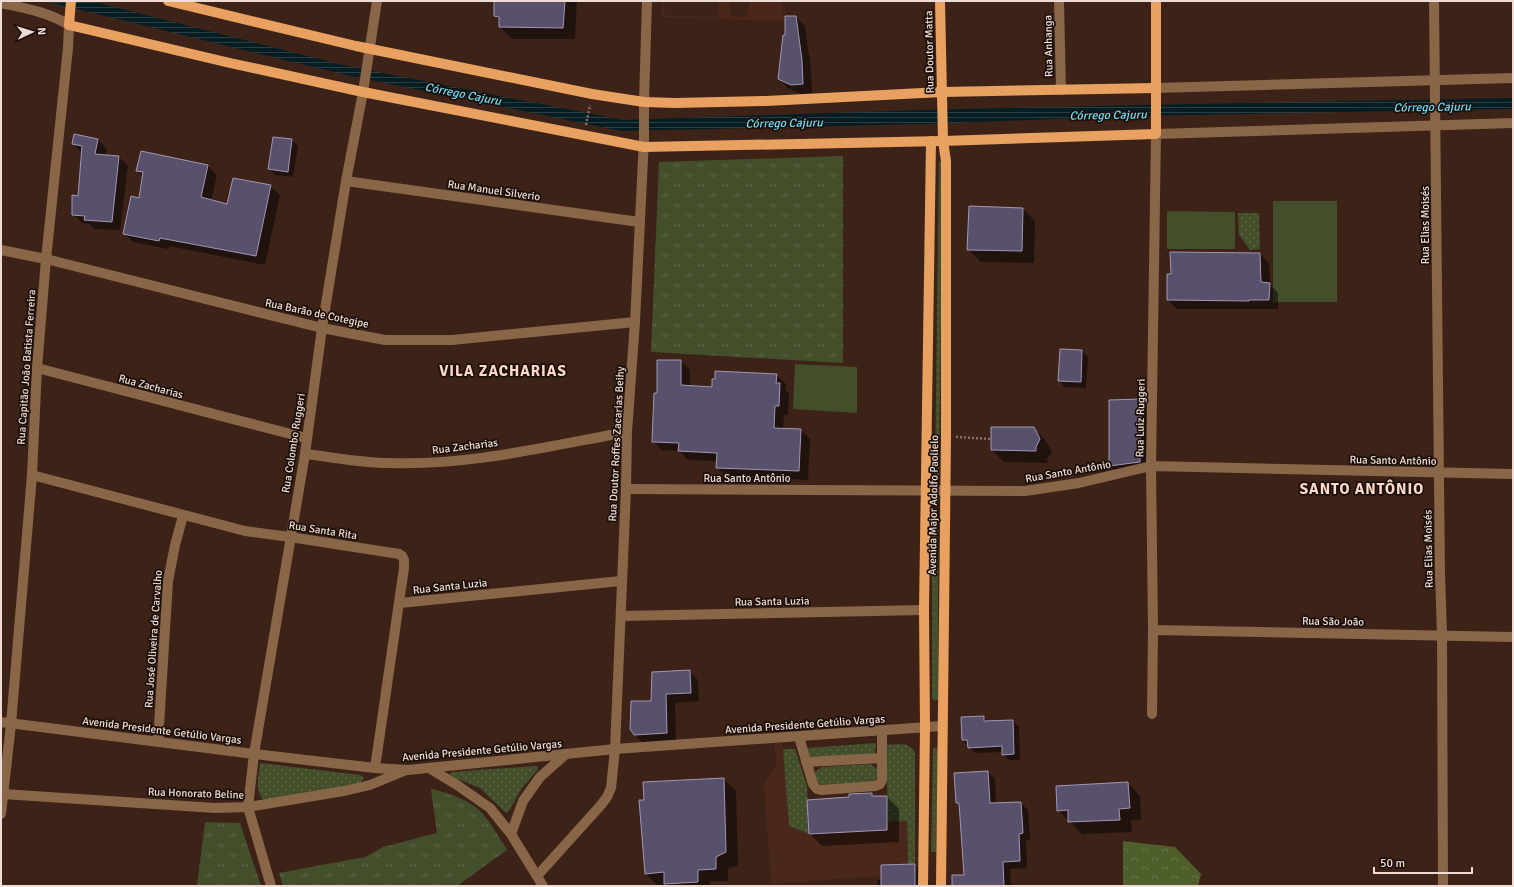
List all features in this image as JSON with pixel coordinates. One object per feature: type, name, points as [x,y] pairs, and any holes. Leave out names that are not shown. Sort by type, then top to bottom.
[{"type":"main road","name":"Rua Capitão João Batista Ferreira","points":[[69,25],[71,1]]},
{"type":"main road","points":[[168,1],[370,52],[592,94],[644,106],[675,103],[942,97],[1061,90],[1156,88]]},
{"type":"main road","name":"Rua Doutor Matta","points":[[940,1],[943,124]]},
{"type":"main road","name":"Rua Luiz Ruggeri","points":[[1156,1],[1156,134]]},
{"type":"main road","points":[[69,25],[230,63],[364,87],[584,136],[644,143],[943,141],[1156,134]]},
{"type":"main road","name":"Avenida Major Adolfo Paolielo","points":[[941,886],[946,437],[946,161],[943,141],[943,124]]},
{"type":"main road","name":"Avenida Major Adolfo Paolielo","points":[[923,886],[925,727],[924,610],[931,141]]},
{"type":"street","name":"Rua Colombo Ruggeri","points":[[248,807],[254,754],[304,454],[322,328],[346,181],[370,52],[377,1]]},
{"type":"street","name":"Rua Doutor Roffes Zacarias Beihy","points":[[537,876],[608,797],[611,788],[615,750],[627,432],[635,322],[644,143],[647,1]]},
{"type":"street","name":"Rua Anhanga","points":[[1058,1],[1061,90]]},
{"type":"street","name":"Rua Elias Moisés","points":[[1434,1],[1440,574],[1442,635],[1443,886]]},
{"type":"street","points":[[1,3],[42,13],[69,25]]},
{"type":"street","name":"Rua Capitão João Batista Ferreira","points":[[1,814],[6,723],[32,475],[37,368],[69,25]]},
{"type":"street","points":[[1156,88],[1513,78]]},
{"type":"street","points":[[1156,134],[1436,120],[1513,123]]},
{"type":"street","name":"Rua Luiz Ruggeri","points":[[1152,714],[1153,630],[1151,466],[1156,134]]},
{"type":"street","name":"Rua Manuel Silverio","points":[[346,181],[639,222]]},
{"type":"street","name":"Rua Barão de Cotegipe","points":[[1,250],[46,259],[322,328],[385,340],[452,340],[635,322]]},
{"type":"street","name":"Rua Zacharias","points":[[37,368],[306,438]]},
{"type":"street","name":"Rua Zacharias","points":[[304,454],[388,463],[428,463],[474,459],[627,432]]},
{"type":"street","name":"Rua Santo Antônio","points":[[626,489],[945,492],[1025,491],[1079,482],[1151,466],[1513,474]]},
{"type":"street","name":"Rua Santa Rita","points":[[32,475],[183,516],[245,531],[290,536],[399,554],[402,556],[404,560],[400,603],[375,768]]},
{"type":"street","name":"Rua José Oliveira de Carvalho","points":[[158,742],[168,581],[175,544],[183,516]]},
{"type":"street","name":"Rua Santa Luzia","points":[[400,603],[621,581]]},
{"type":"street","name":"Rua Santa Luzia","points":[[621,616],[924,610]]},
{"type":"street","name":"Rua São João","points":[[1153,630],[1513,637]]},
{"type":"street","name":"Avenida Presidente Getúlio Vargas","points":[[6,723],[254,754],[375,768],[408,770],[566,754],[942,726]]},
{"type":"street","points":[[799,737],[813,784],[817,789],[821,790],[875,786],[880,784],[882,780],[882,731]]},
{"type":"street","points":[[511,834],[523,801],[540,777],[566,754]]},
{"type":"street","points":[[806,762],[882,758]]},
{"type":"street","points":[[429,768],[490,808],[511,834],[544,886]]},
{"type":"street","name":"Rua Honorato Beline","points":[[3,794],[215,808],[248,807],[351,790],[370,785],[408,770]]},
{"type":"street","points":[[248,807],[270,886]]},
{"type":"path","points":[[584,136],[592,94]]},
{"type":"path","points":[[946,437],[991,439]]},
{"type":"shaded area","points":[[662,1],[664,1],[664,15],[719,17],[719,1],[731,1],[730,16],[748,17],[749,1],[783,1],[783,19],[786,1],[784,21],[661,17]]},
{"type":"shaded area","points":[[774,738],[782,738],[789,826],[809,834],[887,830],[888,822],[907,821],[908,864],[881,865],[881,876],[771,884],[764,784],[776,764]]},
{"type":"green space","points":[[843,156],[843,363],[651,352],[659,162]]},
{"type":"green space","points":[[939,161],[942,161],[943,163],[939,475],[937,477],[935,476]]},
{"type":"green space","points":[[1273,201],[1337,201],[1337,302],[1273,302]]},
{"type":"green space","points":[[1167,211],[1235,212],[1235,249],[1167,249]]},
{"type":"green space","points":[[1238,213],[1259,213],[1260,249],[1250,250],[1239,235]]},
{"type":"green space","points":[[795,364],[857,367],[857,413],[793,409]]},
{"type":"green space","points":[[935,511],[938,514],[938,699],[935,701],[932,698],[932,513]]},
{"type":"green space","points":[[876,743],[875,754],[811,757],[807,748]]},
{"type":"green space","points":[[886,745],[906,745],[915,753],[915,864],[908,864],[907,821],[888,822]]},
{"type":"green space","points":[[935,747],[938,750],[936,852],[931,852],[933,750]]},
{"type":"green space","points":[[783,749],[795,749],[807,786],[809,834],[789,826]]},
{"type":"green space","points":[[260,763],[360,775],[364,778],[360,783],[267,801],[258,790]]},
{"type":"green space","points":[[871,764],[877,769],[878,777],[872,782],[822,785],[818,783],[815,778],[815,772],[822,767]]},
{"type":"green space","points":[[538,767],[538,769],[522,788],[509,811],[506,813],[480,788],[450,776],[450,773],[452,772]]},
{"type":"green space","points":[[431,789],[458,797],[471,804],[481,812],[495,830],[507,850],[457,886],[283,886],[279,873],[365,857],[383,847],[437,833]]},
{"type":"green space","points":[[205,822],[240,823],[261,886],[197,886]]},
{"type":"green space","points":[[1123,841],[1175,847],[1201,874],[1198,886],[1123,886]]},
{"type":"water","name":"Córrego Cajuru","points":[[44,1],[91,1],[347,66],[623,120],[923,110],[1513,98],[1513,109],[1137,116],[925,124],[621,131],[346,75]]},
{"type":"building","points":[[494,1],[565,1],[563,28],[499,27],[499,17],[494,16]]},
{"type":"building","points":[[785,16],[796,16],[802,60],[803,84],[791,85],[778,79],[783,35],[785,35]]},
{"type":"building","points":[[74,134],[98,139],[95,154],[119,156],[112,222],[84,220],[85,216],[72,215],[72,195],[78,196],[82,146],[72,144]]},
{"type":"building","points":[[273,137],[292,139],[288,172],[268,169]]},
{"type":"building","points":[[141,151],[208,165],[201,197],[227,204],[233,178],[271,185],[256,256],[160,238],[159,241],[123,234],[131,196],[139,198],[143,172],[136,171]]},
{"type":"building","points":[[969,206],[1023,208],[1022,251],[967,250]]},
{"type":"building","points":[[1170,252],[1260,253],[1261,282],[1270,283],[1269,300],[1167,300],[1167,274],[1171,274]]},
{"type":"building","points":[[1060,349],[1082,350],[1081,382],[1058,381]]},
{"type":"building","points":[[657,360],[681,360],[681,385],[712,387],[712,379],[715,379],[715,371],[777,374],[776,383],[780,383],[779,406],[775,406],[774,428],[801,429],[799,471],[716,468],[717,453],[678,451],[679,443],[652,442],[654,393],[657,393]]},
{"type":"building","points":[[1141,399],[1140,462],[1109,466],[1109,400]]},
{"type":"building","points":[[991,427],[1034,427],[1040,439],[1036,447],[1036,451],[991,450]]},
{"type":"building","points":[[690,670],[691,693],[666,694],[667,733],[634,735],[630,729],[631,701],[651,701],[652,672]]},
{"type":"building","points":[[984,716],[984,721],[1013,720],[1014,754],[1002,755],[1002,746],[968,748],[967,740],[962,740],[961,717]]},
{"type":"building","points":[[988,771],[990,803],[1021,802],[1023,833],[1019,834],[1020,861],[1003,862],[1004,886],[952,886],[952,875],[964,875],[959,803],[956,803],[954,773]]},
{"type":"building","points":[[724,778],[726,852],[716,857],[716,869],[698,870],[698,882],[664,884],[664,872],[645,874],[639,800],[644,800],[643,782]]},
{"type":"building","points":[[1128,782],[1130,808],[1119,809],[1120,820],[1068,822],[1068,810],[1057,811],[1056,786]]},
{"type":"building","points":[[872,793],[872,796],[887,796],[887,830],[809,834],[807,800],[849,797],[849,794]]},
{"type":"building","points":[[915,864],[915,886],[881,886],[881,865]]},
{"type":"district","name":"VILA ZACHARIAS","points":[[503,371]]},
{"type":"district","name":"SANTO ANTÔNIO","points":[[1362,489]]}]
